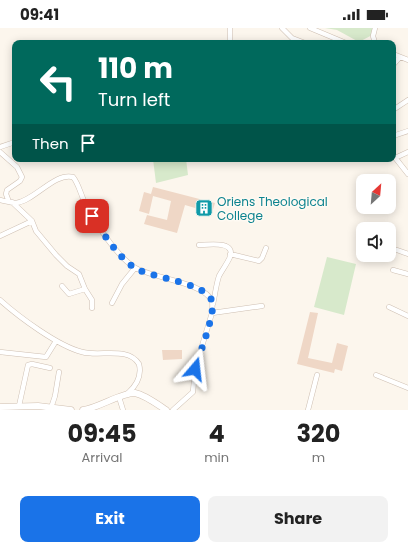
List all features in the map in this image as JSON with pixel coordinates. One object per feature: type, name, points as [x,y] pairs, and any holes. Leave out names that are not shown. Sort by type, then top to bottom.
[{"type":"street","points":[[230,28],[230,40]]},
{"type":"street","points":[[282,28],[292,38],[297,40]]},
{"type":"street","points":[[310,28],[339,40]]},
{"type":"street","points":[[375,28],[375,40]]},
{"type":"street","points":[[396,56],[408,60]]},
{"type":"street","points":[[396,62],[400,58]]},
{"type":"street","points":[[396,108],[408,100]]},
{"type":"street","points":[[396,135],[408,132]]},
{"type":"street","points":[[0,147],[12,143]]},
{"type":"street","points":[[0,152],[17,167],[22,177],[20,181],[7,190],[6,194],[10,202],[32,221],[36,231],[56,255],[79,274],[85,290],[92,300],[92,308]]},
{"type":"street","points":[[396,155],[408,152]]},
{"type":"street","points":[[396,159],[408,174]]},
{"type":"street","points":[[0,200],[15,203],[22,201],[58,180],[70,176],[73,177],[85,204],[100,228],[120,254],[135,268],[173,279],[208,295],[212,300],[212,313],[195,369],[194,392],[173,410]]},
{"type":"street","points":[[0,236],[32,221]]},
{"type":"street","points":[[198,245],[223,245],[229,249],[230,254],[220,276],[212,306]]},
{"type":"street","points":[[230,254],[259,261],[262,258],[266,248]]},
{"type":"street","points":[[397,250],[408,254]]},
{"type":"street","points":[[112,303],[122,284],[135,268]]},
{"type":"street","points":[[393,270],[408,274]]},
{"type":"street","points":[[62,286],[70,294],[85,290]]},
{"type":"street","points":[[0,300],[56,341],[83,353],[117,354],[133,357],[139,364],[140,374],[135,387],[128,394]]},
{"type":"street","points":[[212,313],[262,306]]},
{"type":"street","points":[[389,308],[408,316]]},
{"type":"street","points":[[0,352],[46,357],[56,341]]},
{"type":"street","points":[[19,406],[28,365],[32,364],[50,368]]},
{"type":"street","points":[[52,408],[59,372]]},
{"type":"street","points":[[308,410],[317,375]]},
{"type":"street","points":[[376,375],[408,388]]},
{"type":"street","points":[[83,410],[101,405],[128,394],[138,394],[146,397],[166,410]]},
{"type":"street","points":[[119,397],[123,410]]},
{"type":"street","points":[[0,407],[38,406],[70,410]]},
{"type":"green space","points":[[325,28],[376,28],[374,34],[363,40],[355,40],[337,30]]},
{"type":"green space","points":[[153,162],[186,162],[188,175],[156,183]]},
{"type":"green space","points":[[327,257],[356,264],[344,315],[314,307]]},
{"type":"building","name":"Oriens Theological College","points":[[153,187],[215,203],[212,213],[185,205],[177,233],[144,224],[147,215],[167,220],[171,201],[153,196],[149,214],[139,211],[144,192],[151,194]]},
{"type":"building","points":[[310,312],[318,313],[308,358],[332,363],[337,343],[348,346],[342,371],[335,369],[334,373],[297,364]]},
{"type":"building","points":[[162,350],[182,350],[182,359],[163,360]]},
{"type":"place","name":"Oriens Theological College","points":[[204,208]]},
{"type":"route","points":[[92,216],[120,254],[135,268],[173,279],[203,292],[212,300],[211,316],[195,369]]}]
